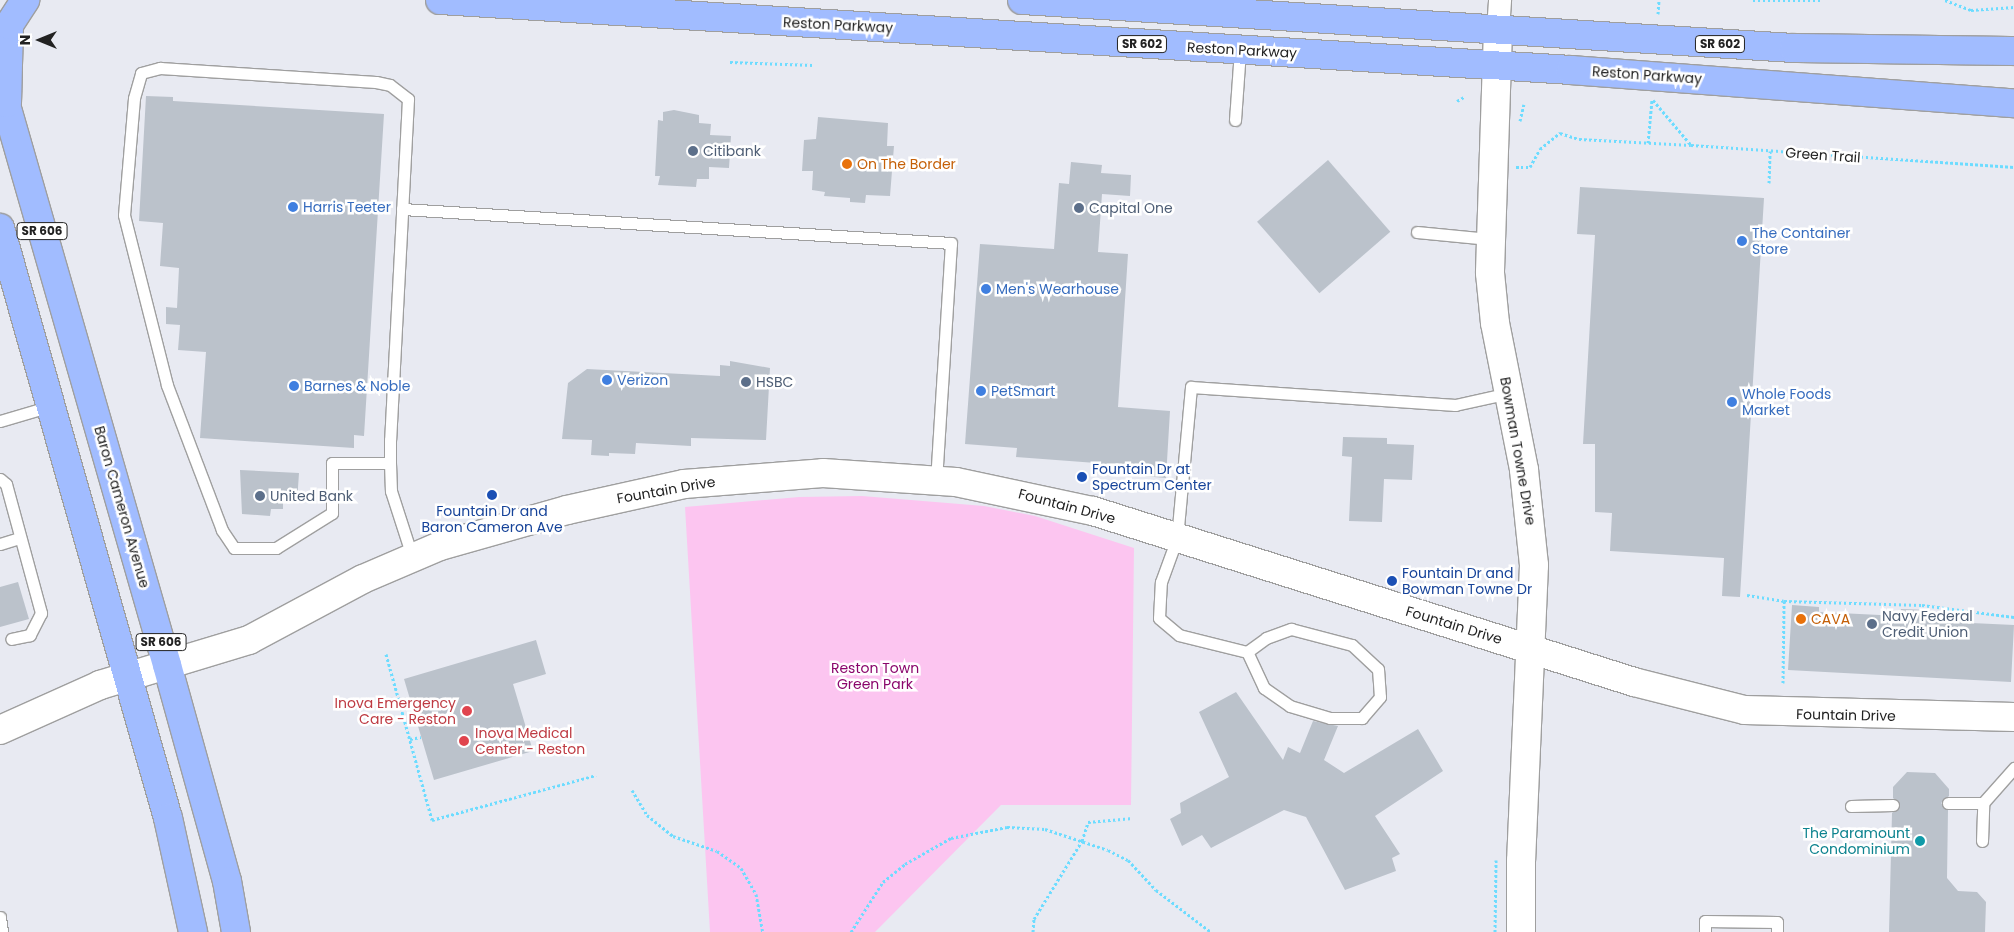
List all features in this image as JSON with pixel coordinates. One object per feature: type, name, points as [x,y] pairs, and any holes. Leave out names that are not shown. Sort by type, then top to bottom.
[{"type":"main road","name":"Baron Cameron Avenue","points":[[25,0],[9,26],[3,97],[167,665],[227,881],[236,932]]},
{"type":"main road","name":"Reston Parkway","points":[[440,0],[1496,66],[2014,103]]},
{"type":"main road","name":"SR 602","points":[[1022,0],[1794,48],[2014,51]]},
{"type":"main road","name":"SR 606","points":[[0,228],[168,818],[194,932]]},
{"type":"street","points":[[1498,30],[1500,0]]},
{"type":"street","name":"Bowman Towne Drive","points":[[1498,30],[1489,239],[1495,323],[1531,516],[1530,649],[1521,932]]},
{"type":"street","name":"Fountain Drive","points":[[0,730],[67,697],[249,640],[412,556],[567,510],[684,484],[823,474],[936,480],[1025,494],[1177,538],[1685,697],[1745,710],[2014,717]]},
{"type":"lane","points":[[1235,120],[1240,50]]},
{"type":"lane","points":[[390,463],[332,463],[332,513],[276,548],[234,548],[222,530],[167,385],[124,215],[134,98],[141,73],[160,68],[390,85],[408,99],[390,463],[391,491],[412,556]]},
{"type":"lane","points":[[402,209],[951,243],[936,480]]},
{"type":"lane","points":[[1417,232],[1489,239]]},
{"type":"lane","points":[[1247,652],[1179,635],[1159,618],[1161,582],[1177,538],[1191,386],[1455,405],[1509,393]]},
{"type":"lane","points":[[0,421],[51,406]]},
{"type":"lane","points":[[0,479],[6,484],[41,613],[30,635],[11,639]]},
{"type":"lane","points":[[0,544],[20,538]]},
{"type":"lane","points":[[1291,629],[1352,645],[1378,669],[1380,697],[1362,718],[1330,718],[1290,706],[1264,688],[1247,652],[1266,638],[1291,629]]},
{"type":"lane","points":[[1982,841],[1983,803],[2014,768]]},
{"type":"lane","points":[[1948,803],[1983,803]]},
{"type":"lane","points":[[1851,806],[1893,805]]},
{"type":"lane","points":[[0,917],[2,932]]},
{"type":"lane","points":[[1705,932],[1705,921],[1777,922],[1777,932]]},
{"type":"path","points":[[1658,14],[1659,0]]},
{"type":"path","points":[[1753,0],[1821,0]]},
{"type":"path","points":[[1945,0],[1971,10],[2014,7]]},
{"type":"path","points":[[730,62],[813,66]]},
{"type":"path","points":[[1457,101],[1464,97]]},
{"type":"path","points":[[1648,143],[1652,100],[1691,145]]},
{"type":"path","points":[[1518,127],[1524,104]]},
{"type":"path","name":"Green Trail","points":[[1515,158],[1514,167],[1530,167],[1540,149],[1560,133],[1579,139],[2014,167]]},
{"type":"path","points":[[1769,183],[1770,151]]},
{"type":"path","points":[[1747,595],[1784,601],[1922,606],[2014,617]]},
{"type":"path","points":[[1783,682],[1784,601]]},
{"type":"path","points":[[386,654],[432,820],[596,775]]},
{"type":"path","points":[[410,739],[421,737]]},
{"type":"path","points":[[632,790],[647,815],[673,836],[717,850],[741,868],[756,894],[763,932]]},
{"type":"path","points":[[1032,932],[1039,910],[1082,841],[1088,822],[1132,818]]},
{"type":"path","points":[[851,932],[883,882],[905,864],[951,838],[989,828],[1029,827],[1082,841],[1128,860],[1156,890],[1211,932]]},
{"type":"path","points":[[1495,932],[1496,856]]},
{"type":"green space","name":"Reston Town Green Park","points":[[862,496],[984,506],[1035,516],[1134,548],[1131,805],[1001,805],[875,932],[710,932],[685,507],[799,497]]},
{"type":"building","points":[[146,96],[173,97],[173,101],[384,114],[364,436],[354,435],[354,448],[200,438],[206,352],[178,350],[180,325],[166,324],[166,307],[177,308],[179,268],[160,266],[163,223],[139,221]]},
{"type":"building","name":"Citibank","points":[[674,110],[699,115],[699,123],[711,124],[710,135],[731,136],[729,168],[709,167],[709,179],[697,179],[696,187],[658,185],[660,176],[655,176],[658,120],[663,121],[663,112]]},
{"type":"building","name":"On The Border","points":[[818,117],[888,123],[887,146],[894,146],[890,196],[866,195],[865,203],[850,202],[850,198],[824,196],[825,192],[812,190],[813,171],[802,171],[804,140],[816,139]]},
{"type":"building","points":[[1328,160],[1390,232],[1319,293],[1257,222]]},
{"type":"building","points":[[1071,162],[1102,165],[1101,173],[1131,175],[1130,196],[1102,194],[1098,252],[1128,254],[1118,407],[1170,411],[1166,478],[1095,472],[1096,463],[1016,457],[1017,448],[965,444],[980,244],[1054,249],[1059,183],[1069,184]]},
{"type":"building","points":[[1580,187],[1764,198],[1740,597],[1722,596],[1724,558],[1610,551],[1612,513],[1595,512],[1595,444],[1583,444],[1595,235],[1577,234]]},
{"type":"building","points":[[730,361],[770,368],[766,440],[691,438],[691,446],[636,443],[635,454],[609,453],[609,456],[591,455],[592,440],[562,439],[568,383],[587,369],[720,376],[720,365],[730,366]]},
{"type":"building","points":[[1343,437],[1387,438],[1387,444],[1414,445],[1412,480],[1384,479],[1382,522],[1349,521],[1352,457],[1342,456]]},
{"type":"building","points":[[240,470],[299,473],[297,502],[283,502],[283,509],[271,509],[270,516],[242,514]]},
{"type":"building","points":[[18,582],[29,619],[0,627],[0,587]]},
{"type":"building","points":[[1792,605],[1819,607],[1819,612],[1900,616],[1901,609],[1930,610],[1929,621],[2014,625],[2011,682],[1788,670]]},
{"type":"building","name":"Inova Emergency Care - Reston","points":[[536,640],[546,674],[513,684],[533,751],[434,780],[404,679]]},
{"type":"building","points":[[1236,692],[1283,760],[1288,747],[1300,753],[1313,721],[1338,726],[1324,760],[1344,773],[1418,729],[1443,771],[1375,816],[1400,854],[1392,858],[1396,871],[1345,890],[1306,817],[1284,810],[1211,848],[1202,835],[1182,846],[1170,819],[1181,813],[1180,803],[1229,777],[1199,712]]},
{"type":"building","name":"The Paramount Condominium","points":[[1907,772],[1935,773],[1949,789],[1949,796],[1941,803],[1948,810],[1947,878],[1958,891],[1977,892],[1986,902],[1985,932],[1889,932],[1892,813],[1900,805],[1893,798],[1893,787]]},
{"type":"place","name":"Citibank","points":[[693,151]]},
{"type":"place","name":"On The Border","points":[[847,164]]},
{"type":"place","name":"Harris Teeter","points":[[293,207]]},
{"type":"place","name":"Capital One","points":[[1079,208]]},
{"type":"place","name":"The Container Store","points":[[1742,241]]},
{"type":"place","name":"Men's Wearhouse","points":[[986,289]]},
{"type":"place","name":"Verizon","points":[[607,380]]},
{"type":"place","name":"HSBC","points":[[746,382]]},
{"type":"place","name":"Barnes & Noble","points":[[294,386]]},
{"type":"place","name":"PetSmart","points":[[981,391]]},
{"type":"place","name":"Whole Foods Market","points":[[1732,402]]},
{"type":"place","name":"Fountain Dr at Spectrum Center","points":[[1082,477]]},
{"type":"place","name":"Fountain Dr and Baron Cameron Ave","points":[[492,495]]},
{"type":"place","name":"United Bank","points":[[260,496]]},
{"type":"place","name":"Fountain Dr and Bowman Towne Dr","points":[[1392,581]]},
{"type":"place","name":"CAVA","points":[[1801,619]]},
{"type":"place","name":"Navy Federal Credit Union","points":[[1872,624]]},
{"type":"place","name":"Inova Emergency Care - Reston","points":[[467,711]]},
{"type":"place","name":"Inova Medical Center - Reston","points":[[464,741]]},
{"type":"place","name":"The Paramount Condominium","points":[[1920,841]]}]
